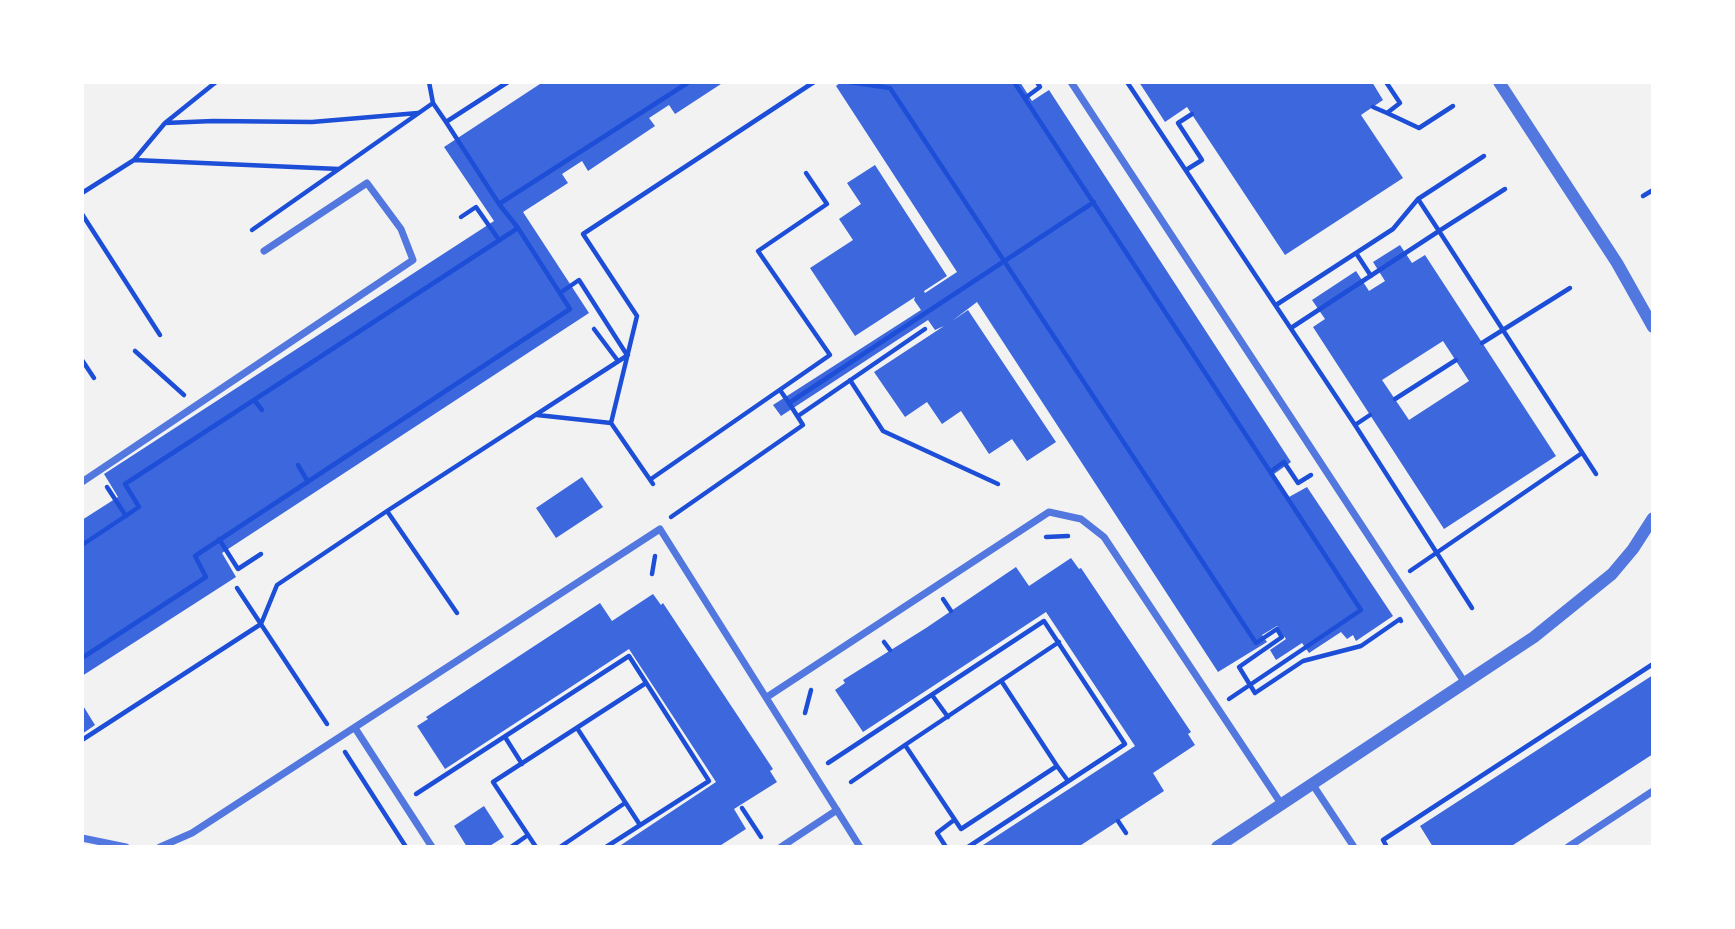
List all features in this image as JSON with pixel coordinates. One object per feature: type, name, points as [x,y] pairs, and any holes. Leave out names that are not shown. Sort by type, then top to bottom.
[{"type":"street","points":[[1071,82],[1465,683]]},
{"type":"street","points":[[1499,82],[1617,263],[1653,327]]},
{"type":"street","points":[[82,482],[413,260],[401,229],[368,183],[264,251]]},
{"type":"street","points":[[766,697],[1049,512],[1081,519],[1104,537],[1282,805]]},
{"type":"street","points":[[1217,847],[1534,637],[1612,573],[1633,549],[1653,518]]},
{"type":"street","points":[[160,847],[192,833],[660,528],[860,847]]},
{"type":"street","points":[[355,728],[432,847]]},
{"type":"street","points":[[1313,785],[1354,847]]},
{"type":"street","points":[[1568,847],[1653,791]]},
{"type":"street","points":[[781,847],[837,810]]},
{"type":"street","points":[[82,838],[126,847]]},
{"type":"path","points":[[82,193],[134,160],[165,123],[215,82]]},
{"type":"path","points":[[446,122],[508,82]]},
{"type":"path","points":[[499,204],[689,82]]},
{"type":"path","points":[[806,173],[827,204],[758,251],[830,355],[652,482],[611,423],[637,316],[583,234],[814,82]]},
{"type":"path","points":[[849,82],[890,88],[1256,643],[1277,629],[1282,637],[1239,667],[1255,692],[1303,661],[1361,646],[1400,619],[1406,628]]},
{"type":"path","points":[[1014,82],[1361,610],[1250,685]]},
{"type":"path","points":[[1025,98],[1040,87],[1037,82]]},
{"type":"path","points":[[1127,82],[1355,425],[1472,608]]},
{"type":"path","points":[[1386,82],[1400,103],[1387,113]]},
{"type":"path","points":[[82,658],[206,577],[195,556],[570,309],[433,103],[431,83]]},
{"type":"path","points":[[252,230],[433,103]]},
{"type":"path","points":[[1373,107],[1419,128],[1453,106]]},
{"type":"path","points":[[165,123],[312,122],[418,113]]},
{"type":"path","points":[[1186,170],[1202,160],[1178,123],[1192,114]]},
{"type":"path","points":[[1276,305],[1393,229],[1418,199],[1484,156]]},
{"type":"path","points":[[134,160],[339,169]]},
{"type":"path","points":[[1291,328],[1505,188]]},
{"type":"path","points":[[1643,197],[1653,190]]},
{"type":"path","points":[[1418,199],[1596,474]]},
{"type":"path","points":[[789,403],[1094,202]]},
{"type":"path","points":[[461,217],[476,207],[499,240]]},
{"type":"path","points":[[82,214],[160,335]]},
{"type":"path","points":[[82,545],[139,507],[125,484],[518,228]]},
{"type":"path","points":[[1356,253],[1371,276]]},
{"type":"path","points":[[560,293],[579,281],[628,355]]},
{"type":"path","points":[[1482,344],[1570,288]]},
{"type":"path","points":[[594,329],[618,361]]},
{"type":"path","points":[[798,416],[925,329]]},
{"type":"path","points":[[135,351],[196,406]]},
{"type":"path","points":[[82,740],[261,624],[277,585],[628,355]]},
{"type":"path","points":[[82,359],[94,378]]},
{"type":"path","points":[[1395,399],[1456,360]]},
{"type":"path","points":[[850,380],[883,431],[998,484]]},
{"type":"path","points":[[674,514],[803,425],[780,390]]},
{"type":"path","points":[[256,401],[262,410]]},
{"type":"path","points":[[536,415],[611,423]]},
{"type":"path","points":[[1355,425],[1370,415]]},
{"type":"path","points":[[1397,579],[1582,453]]},
{"type":"path","points":[[1270,471],[1284,462],[1298,484]]},
{"type":"path","points":[[299,466],[308,482]]},
{"type":"path","points":[[102,479],[126,516]]},
{"type":"path","points":[[387,511],[457,613]]},
{"type":"path","points":[[1038,537],[1073,536]]},
{"type":"path","points":[[219,539],[238,569],[261,554]]},
{"type":"path","points":[[237,588],[261,624]]},
{"type":"path","points":[[932,605],[953,592]]},
{"type":"path","points":[[942,599],[951,611]]},
{"type":"path","points":[[835,758],[1044,621],[1125,744],[968,847]]},
{"type":"path","points":[[882,638],[890,650]]},
{"type":"path","points":[[850,782],[1059,642]]},
{"type":"path","points":[[417,794],[629,656],[709,780],[606,847]]},
{"type":"path","points":[[1387,847],[1383,840],[1653,664]]},
{"type":"path","points":[[1002,681],[1068,781]]},
{"type":"path","points":[[806,713],[810,691],[818,682]]},
{"type":"path","points":[[536,847],[493,782],[646,683]]},
{"type":"path","points":[[932,695],[948,717]]},
{"type":"path","points":[[577,728],[640,825]]},
{"type":"path","points":[[505,737],[522,764]]},
{"type":"path","points":[[905,745],[961,829],[1057,766]]},
{"type":"path","points":[[560,847],[625,803]]},
{"type":"path","points":[[742,808],[761,837]]},
{"type":"path","points":[[946,847],[937,833],[954,820]]},
{"type":"path","points":[[1118,821],[1126,833]]},
{"type":"path","points":[[511,847],[528,835]]},
{"type":"building","points":[[543,82],[724,82],[675,114],[669,105],[649,118],[655,126],[588,171],[582,161],[562,174],[568,183],[523,212],[589,313],[222,553],[236,577],[82,676],[82,520],[118,497],[104,474],[494,221],[444,147]]},
{"type":"building","points":[[841,82],[1020,82],[1032,101],[1049,90],[1291,462],[1274,474],[1289,497],[1307,487],[1393,616],[1356,641],[1353,635],[1347,639],[1341,632],[1309,653],[1302,643],[1276,660],[1270,650],[1286,639],[1277,626],[1262,635],[1267,642],[1218,672],[977,302],[952,321],[968,310],[1056,442],[1027,461],[1012,439],[989,454],[961,411],[942,424],[927,402],[905,417],[874,372],[944,326],[935,330],[928,320],[781,416],[773,405],[921,310],[914,300],[915,297],[855,336],[810,268],[853,240],[839,219],[861,204],[847,183],[875,165],[947,276],[924,291],[925,293],[957,272],[836,86]]},
{"type":"building","points":[[1139,82],[1372,82],[1383,100],[1361,115],[1403,178],[1285,255],[1187,107],[1165,122]]},
{"type":"building","points":[[1400,245],[1412,263],[1425,255],[1556,456],[1444,529],[1313,327],[1325,319],[1312,300],[1356,271],[1369,291],[1385,281],[1373,262]],"holes":[[[1443,341],[1469,381],[1409,420],[1382,380]]]},
{"type":"building","points":[[582,477],[603,507],[556,538],[536,508]]},
{"type":"building","points":[[1071,558],[1079,569],[1081,568],[1191,732],[1188,734],[1195,745],[1153,773],[1164,791],[1078,847],[980,847],[1135,746],[1046,612],[863,732],[835,690],[845,683],[843,680],[1016,567],[1029,586]]},
{"type":"building","points":[[653,594],[661,605],[663,603],[773,769],[770,771],[777,782],[734,809],[746,829],[718,847],[618,847],[716,782],[629,649],[445,769],[417,726],[428,719],[426,717],[600,603],[612,621]]},
{"type":"building","points":[[1653,675],[1653,754],[1510,847],[1433,847],[1420,826]]},
{"type":"building","points":[[82,704],[95,725],[82,734]]},
{"type":"building","points":[[484,806],[504,837],[488,847],[467,847],[454,826]]}]
